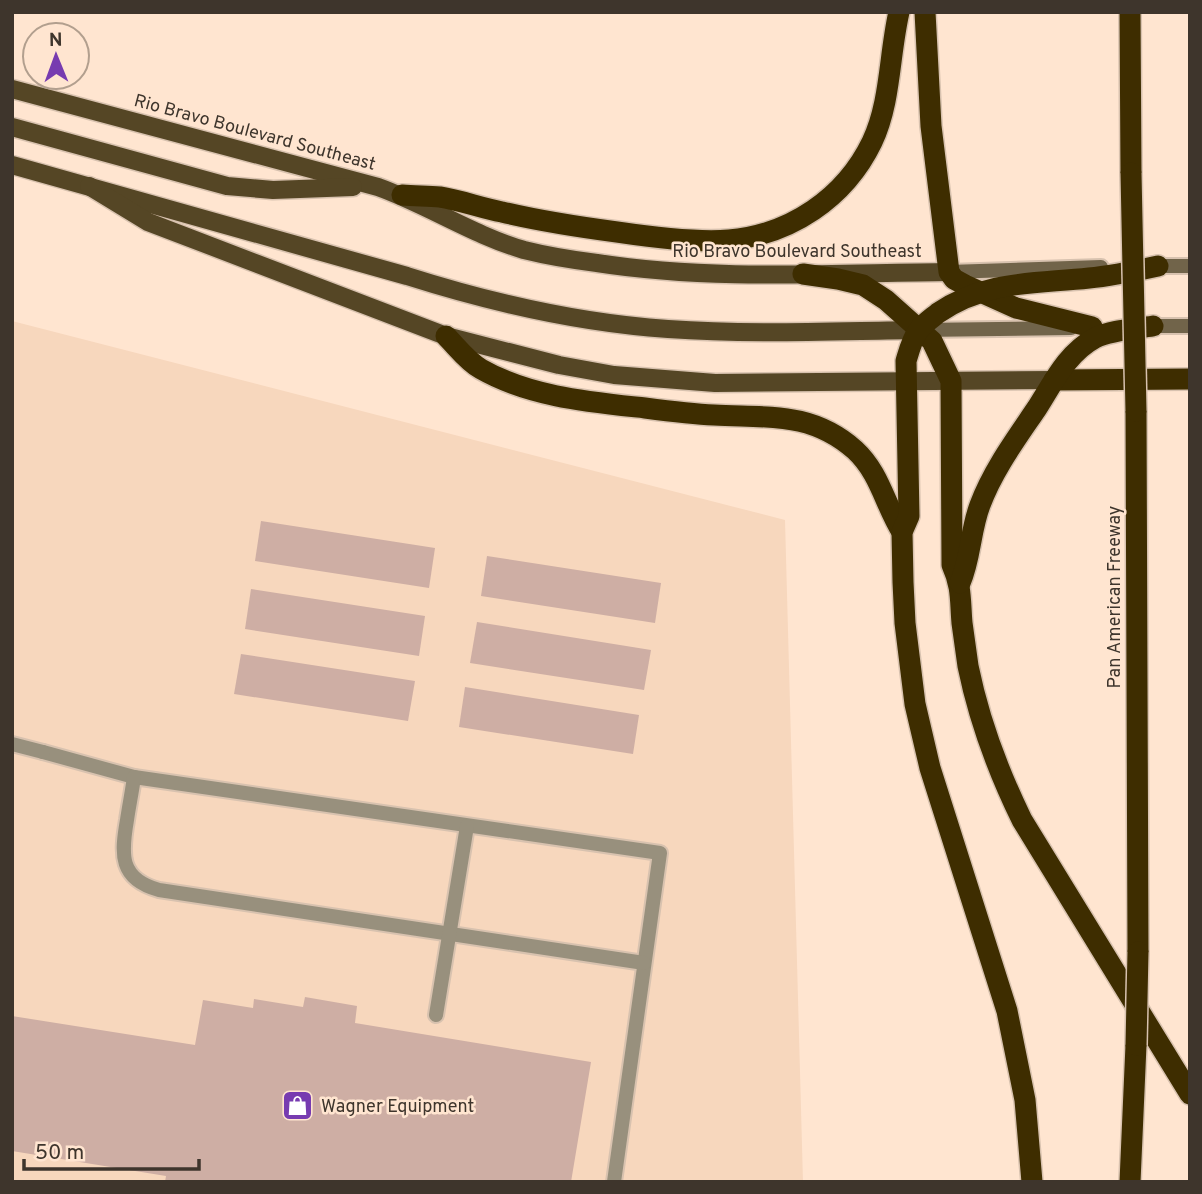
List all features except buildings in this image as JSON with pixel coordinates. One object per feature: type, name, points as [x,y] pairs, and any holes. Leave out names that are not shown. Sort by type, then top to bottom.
[{"type":"highway","points":[[402,195],[441,197],[503,213],[553,222],[703,241],[727,241],[774,231],[816,209],[835,193],[849,178],[866,152],[885,103],[899,12]]},
{"type":"highway","points":[[925,12],[931,127],[948,272],[954,279],[1016,309],[1091,327]]},
{"type":"highway","name":"Pan American Freeway","points":[[1130,12],[1136,411],[1138,952],[1130,1182]]},
{"type":"highway","points":[[1032,1182],[1025,1100],[1007,1011],[930,768],[915,704],[905,623],[902,532],[909,516],[906,361],[919,330],[947,307],[966,297],[1035,281],[1086,279],[1158,266]]},
{"type":"highway","points":[[803,274],[863,285],[886,300],[932,341],[951,381],[952,565],[960,583],[968,667],[990,746],[1022,820],[1190,1094]]},
{"type":"highway","points":[[960,583],[967,566],[974,523],[989,484],[1066,363],[1095,338],[1153,326]]},
{"type":"highway","points":[[446,336],[478,368],[505,382],[554,396],[712,415],[779,417],[814,425],[856,451],[870,468],[880,483],[892,517],[902,532]]},
{"type":"highway","points":[[1054,380],[1190,379]]},
{"type":"main road","name":"Rio Bravo Boulevard Southeast","points":[[12,89],[378,187],[402,195],[483,235],[525,250],[627,268],[715,274],[803,274],[1190,266]]},
{"type":"main road","points":[[12,127],[227,186],[273,190],[378,187]]},
{"type":"main road","points":[[12,165],[459,292],[566,317],[714,332],[1190,326]]},
{"type":"main road","points":[[89,186],[148,222],[446,336],[559,365],[614,375],[715,383],[1054,380]]},
{"type":"street","points":[[12,744],[134,777],[660,853],[614,1182]]},
{"type":"street","points":[[134,777],[124,840],[124,858],[132,874],[148,887],[644,962]]},
{"type":"street","points":[[436,1015],[467,826]]},
{"type":"shaded area","points":[[12,321],[785,520],[803,1182],[12,1182]]},
{"type":"place","name":"Wagner Equipment","points":[[298,1106]]}]
